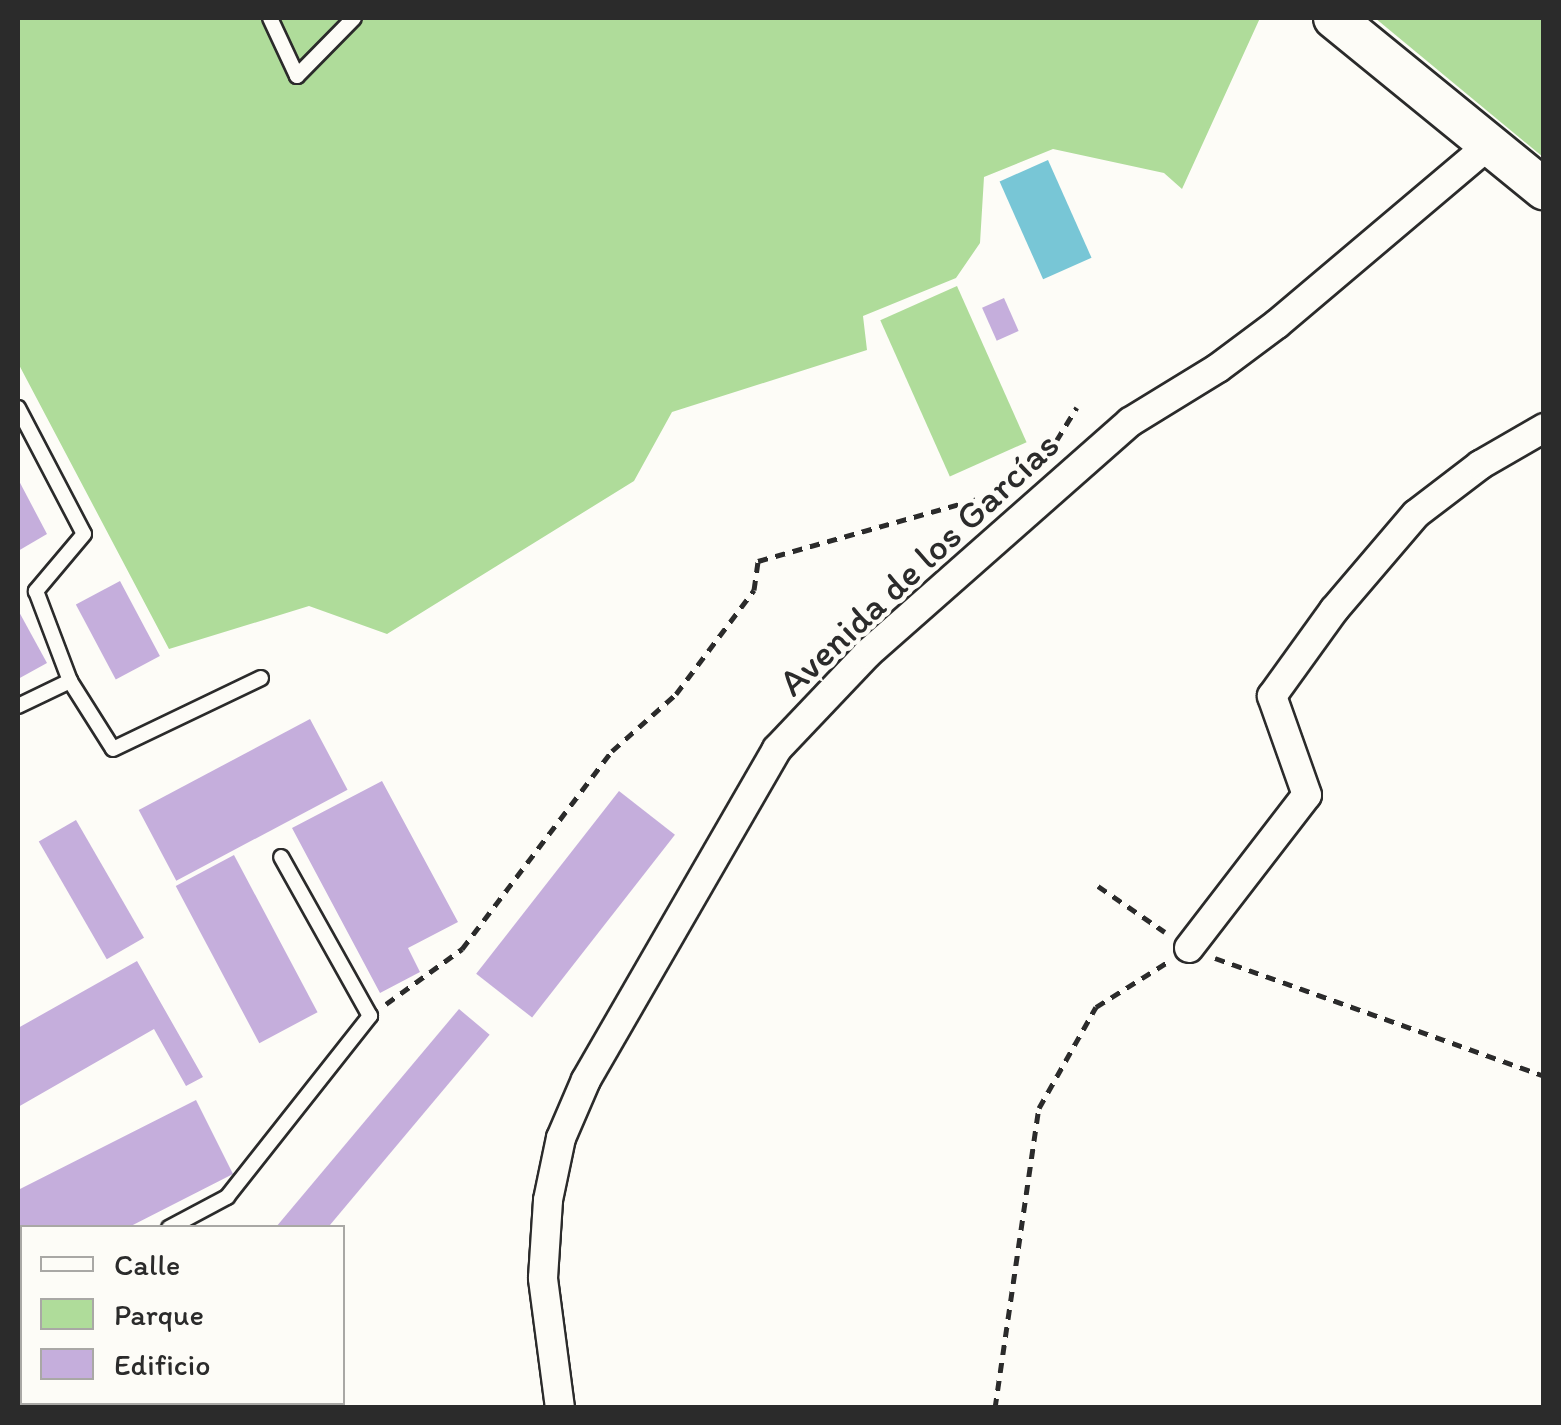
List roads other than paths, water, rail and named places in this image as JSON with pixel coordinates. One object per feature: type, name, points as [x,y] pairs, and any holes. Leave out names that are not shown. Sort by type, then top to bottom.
[{"type":"main road","points":[[1334,18],[1544,189]]},
{"type":"street","name":"Avenida de los Garcías","points":[[560,1408],[544,1278],[548,1200],[561,1138],[586,1080],[778,749],[867,654],[1130,422],[1218,368],[1277,324],[1490,144]]},
{"type":"street","points":[[1189,948],[1307,795],[1272,696],[1334,610],[1416,514],[1468,472],[1544,428]]},
{"type":"lane","points":[[270,18],[297,76],[354,18]]},
{"type":"lane","points":[[18,408],[84,534],[36,591],[70,680],[113,749],[260,678]]},
{"type":"lane","points":[[18,706],[70,680]]},
{"type":"lane","points":[[175,1225],[227,1197],[370,1016],[280,857]]},
{"type":"water","points":[[1048,160],[1092,258],[1043,279],[1000,182]]}]
